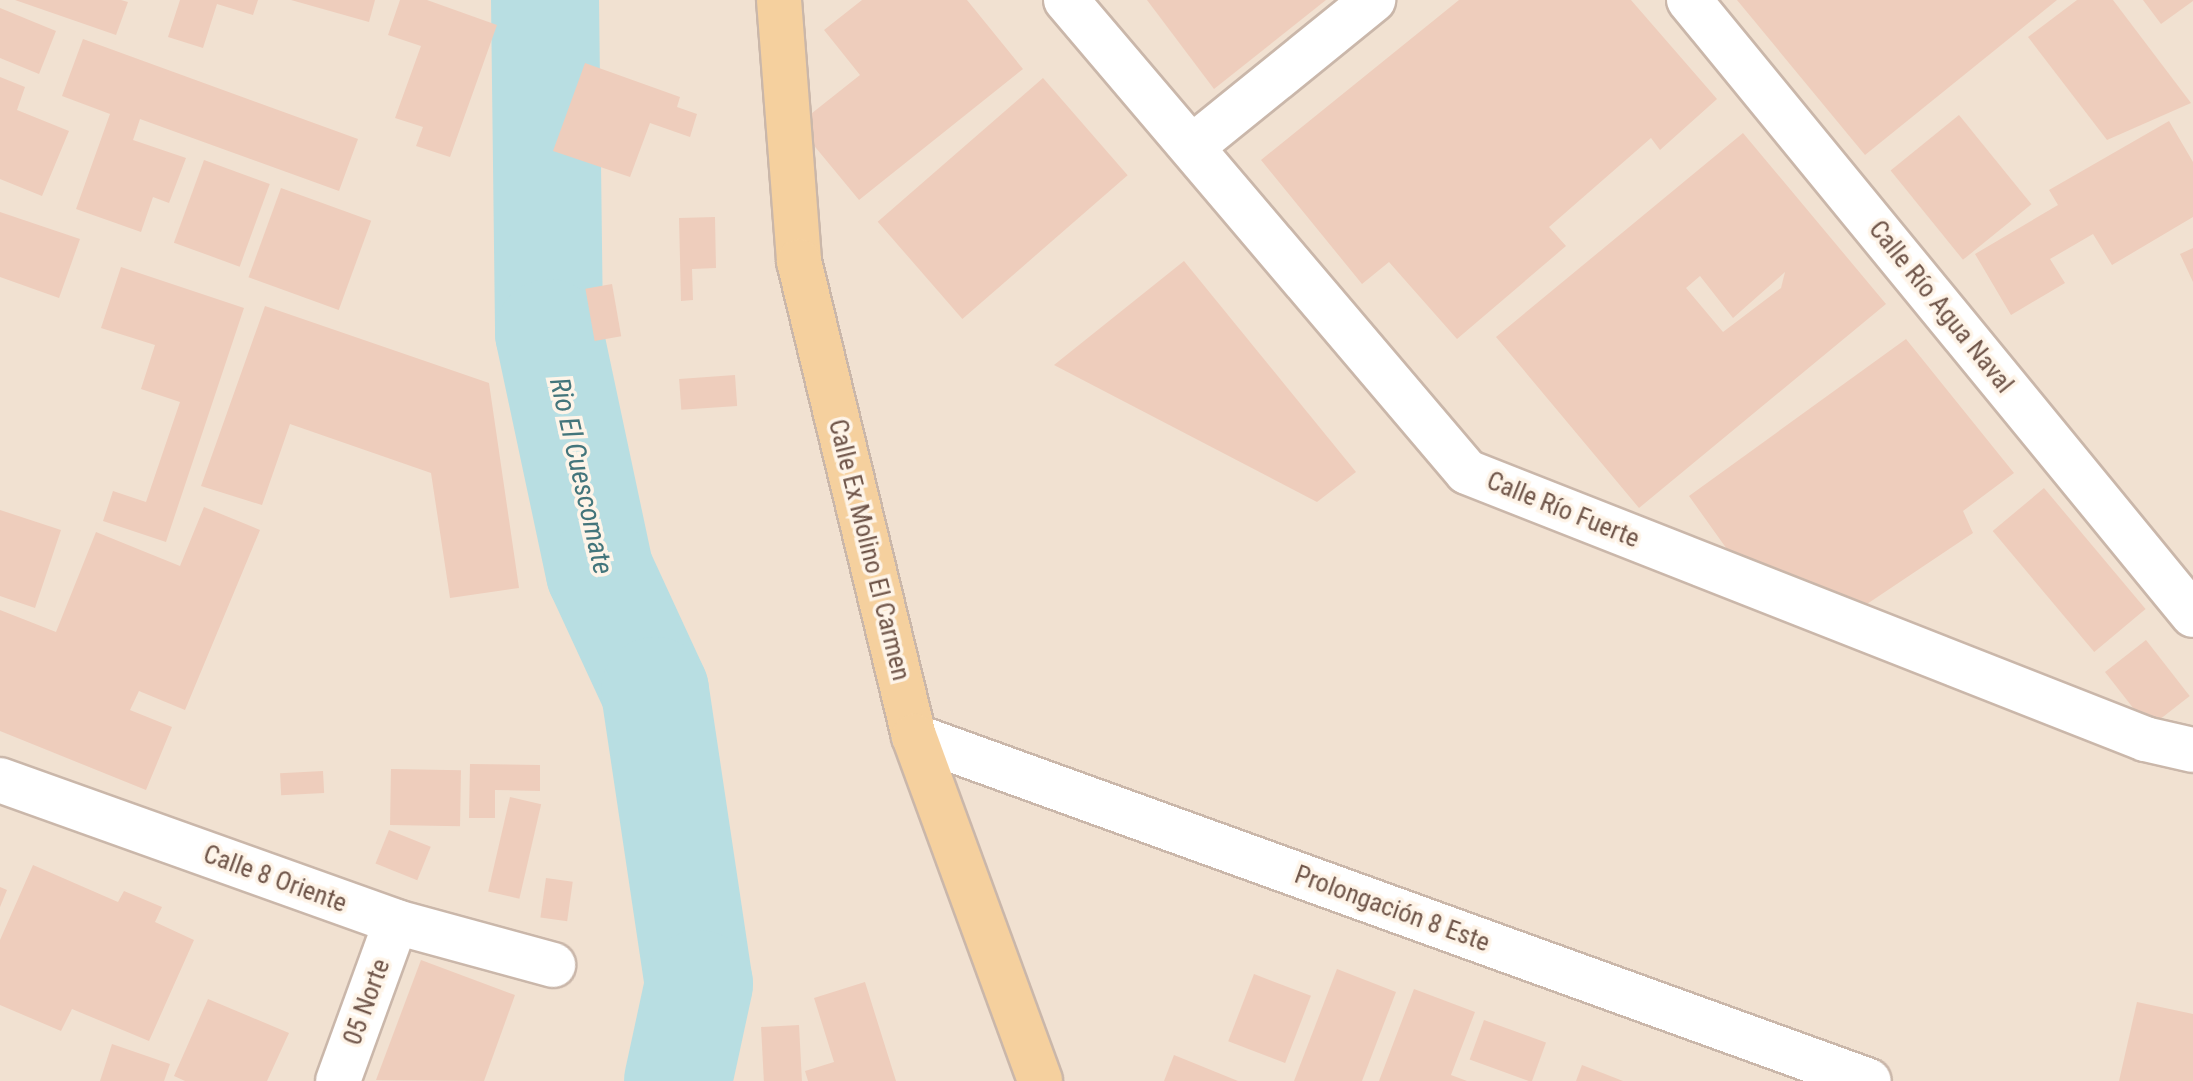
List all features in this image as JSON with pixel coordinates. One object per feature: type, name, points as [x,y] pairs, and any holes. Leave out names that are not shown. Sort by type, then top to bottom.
[{"type":"main road","name":"Calle Ex Molino El Carmen","points":[[779,0],[799,261],[914,736],[1040,1081]]},
{"type":"street","name":"Calle Río Fuerte","points":[[1066,0],[1467,472],[2145,739],[2193,750]]},
{"type":"street","points":[[1193,146],[1373,0]]},
{"type":"street","name":"Calle Río Agua Naval","points":[[1689,0],[2193,615]]},
{"type":"street","name":"Prolongación 8 Este","points":[[914,736],[1869,1081]]},
{"type":"street","name":"Calle 8 Oriente","points":[[0,780],[396,922],[553,965]]},
{"type":"street","name":"05 Norte","points":[[338,1081],[396,922]]},
{"type":"shaded area","points":[[0,0],[2193,0],[2193,1081],[0,1081]]},
{"type":"building","points":[[15,0],[121,0],[128,2],[116,35]]},
{"type":"building","points":[[180,0],[258,0],[253,15],[217,4],[203,48],[168,37]]},
{"type":"building","points":[[291,0],[375,0],[369,22]]},
{"type":"building","points":[[400,0],[427,0],[497,25],[450,157],[416,146],[423,127],[395,118],[421,46],[388,35]]},
{"type":"building","points":[[862,0],[967,0],[1023,69],[859,200],[797,125],[860,75],[824,30]]},
{"type":"building","points":[[1147,0],[1326,0],[1214,89]]},
{"type":"building","points":[[1459,0],[1631,0],[1717,99],[1660,150],[1651,138],[1549,227],[1566,246],[1457,339],[1389,262],[1362,284],[1261,160]]},
{"type":"building","points":[[1737,0],[2057,0],[1865,155]]},
{"type":"building","points":[[2077,0],[2113,0],[2191,103],[2107,140],[2028,37]]},
{"type":"building","points":[[2143,0],[2193,0],[2193,1],[2161,24]]},
{"type":"building","points":[[0,8],[56,31],[39,74],[0,58]]},
{"type":"building","points":[[83,39],[358,139],[339,191],[140,119],[133,140],[186,158],[169,203],[153,197],[141,232],[76,209],[110,114],[62,96]]},
{"type":"building","points":[[585,63],[680,97],[677,107],[697,114],[690,137],[650,123],[630,177],[553,151]]},
{"type":"building","points":[[0,77],[25,87],[17,110],[69,131],[42,196],[0,179]]},
{"type":"building","points":[[1043,78],[1128,175],[962,319],[878,222]]},
{"type":"building","points":[[1959,115],[2031,204],[1963,260],[1891,170]]},
{"type":"building","points":[[2169,121],[2193,162],[2193,217],[2112,265],[2093,234],[2050,259],[2065,283],[2011,315],[1975,254],[2058,205],[2049,190]]},
{"type":"building","points":[[1743,133],[1886,304],[1639,508],[1496,337]],"holes":[[[1785,272],[1781,288],[1723,332],[1686,288],[1700,276],[1733,318]]]},
{"type":"building","points":[[204,160],[270,184],[240,267],[174,243]]},
{"type":"building","points":[[281,188],[371,221],[339,310],[249,277]]},
{"type":"building","points":[[0,212],[80,239],[59,298],[0,277]]},
{"type":"building","points":[[715,217],[716,268],[692,269],[693,300],[681,301],[679,218]]},
{"type":"building","points":[[2193,248],[2193,282],[2180,254]]},
{"type":"building","points":[[1184,261],[1356,472],[1317,502],[1054,365]]},
{"type":"building","points":[[121,267],[244,308],[166,542],[103,521],[113,491],[146,502],[180,402],[141,389],[155,345],[101,328]]},
{"type":"building","points":[[612,284],[621,336],[595,341],[585,289]]},
{"type":"building","points":[[265,306],[489,383],[519,588],[450,598],[431,473],[290,424],[262,505],[201,486]]},
{"type":"building","points":[[1906,339],[2014,473],[1963,511],[1973,533],[1867,604],[1729,552],[1689,496]]},
{"type":"building","points":[[735,375],[737,406],[681,410],[679,379]]},
{"type":"building","points":[[2044,488],[2146,609],[2094,652],[1993,531]]},
{"type":"building","points":[[204,507],[260,530],[185,710],[139,691],[130,710],[172,727],[146,790],[0,731],[0,610],[56,632],[96,532],[180,566]]},
{"type":"building","points":[[0,510],[61,530],[35,608],[0,596]]},
{"type":"building","points":[[2146,640],[2190,696],[2149,728],[2105,672]]},
{"type":"building","points":[[470,764],[540,765],[540,791],[495,790],[495,818],[469,818]]},
{"type":"building","points":[[391,769],[461,770],[460,826],[390,825]]},
{"type":"building","points":[[323,771],[324,793],[281,795],[280,773]]},
{"type":"building","points":[[510,797],[541,804],[519,899],[488,892]]},
{"type":"building","points":[[389,830],[431,847],[417,880],[376,863]]},
{"type":"building","points":[[33,865],[118,902],[124,891],[162,907],[155,922],[194,940],[149,1041],[72,1009],[61,1031],[0,1005],[0,940]]},
{"type":"building","points":[[546,878],[573,882],[567,921],[540,918]]},
{"type":"building","points":[[0,887],[7,890],[0,907]]},
{"type":"building","points":[[421,960],[515,995],[484,1081],[376,1080]]},
{"type":"building","points":[[1337,969],[1396,992],[1362,1081],[1294,1081]]},
{"type":"building","points":[[1254,974],[1311,996],[1285,1063],[1228,1041]]},
{"type":"building","points":[[865,982],[896,1081],[808,1081],[805,1071],[834,1062],[814,998]]},
{"type":"building","points":[[1414,989],[1475,1012],[1451,1075],[1467,1081],[1379,1081]]},
{"type":"building","points":[[208,999],[289,1033],[267,1081],[185,1081],[174,1076]]},
{"type":"building","points":[[2137,1002],[2193,1014],[2193,1081],[2119,1081]]},
{"type":"building","points":[[1484,1020],[1546,1043],[1532,1081],[1470,1059]]},
{"type":"building","points":[[799,1025],[802,1081],[764,1081],[761,1027]]},
{"type":"building","points":[[112,1044],[170,1064],[164,1081],[100,1081]]},
{"type":"building","points":[[1174,1055],[1238,1081],[1164,1081]]},
{"type":"building","points":[[1582,1065],[1623,1081],[1576,1081]]},
{"type":"waterway","name":"Rio El Cuescomate","points":[[545,0],[549,333],[600,572],[655,691],[699,984],[678,1081]]}]
